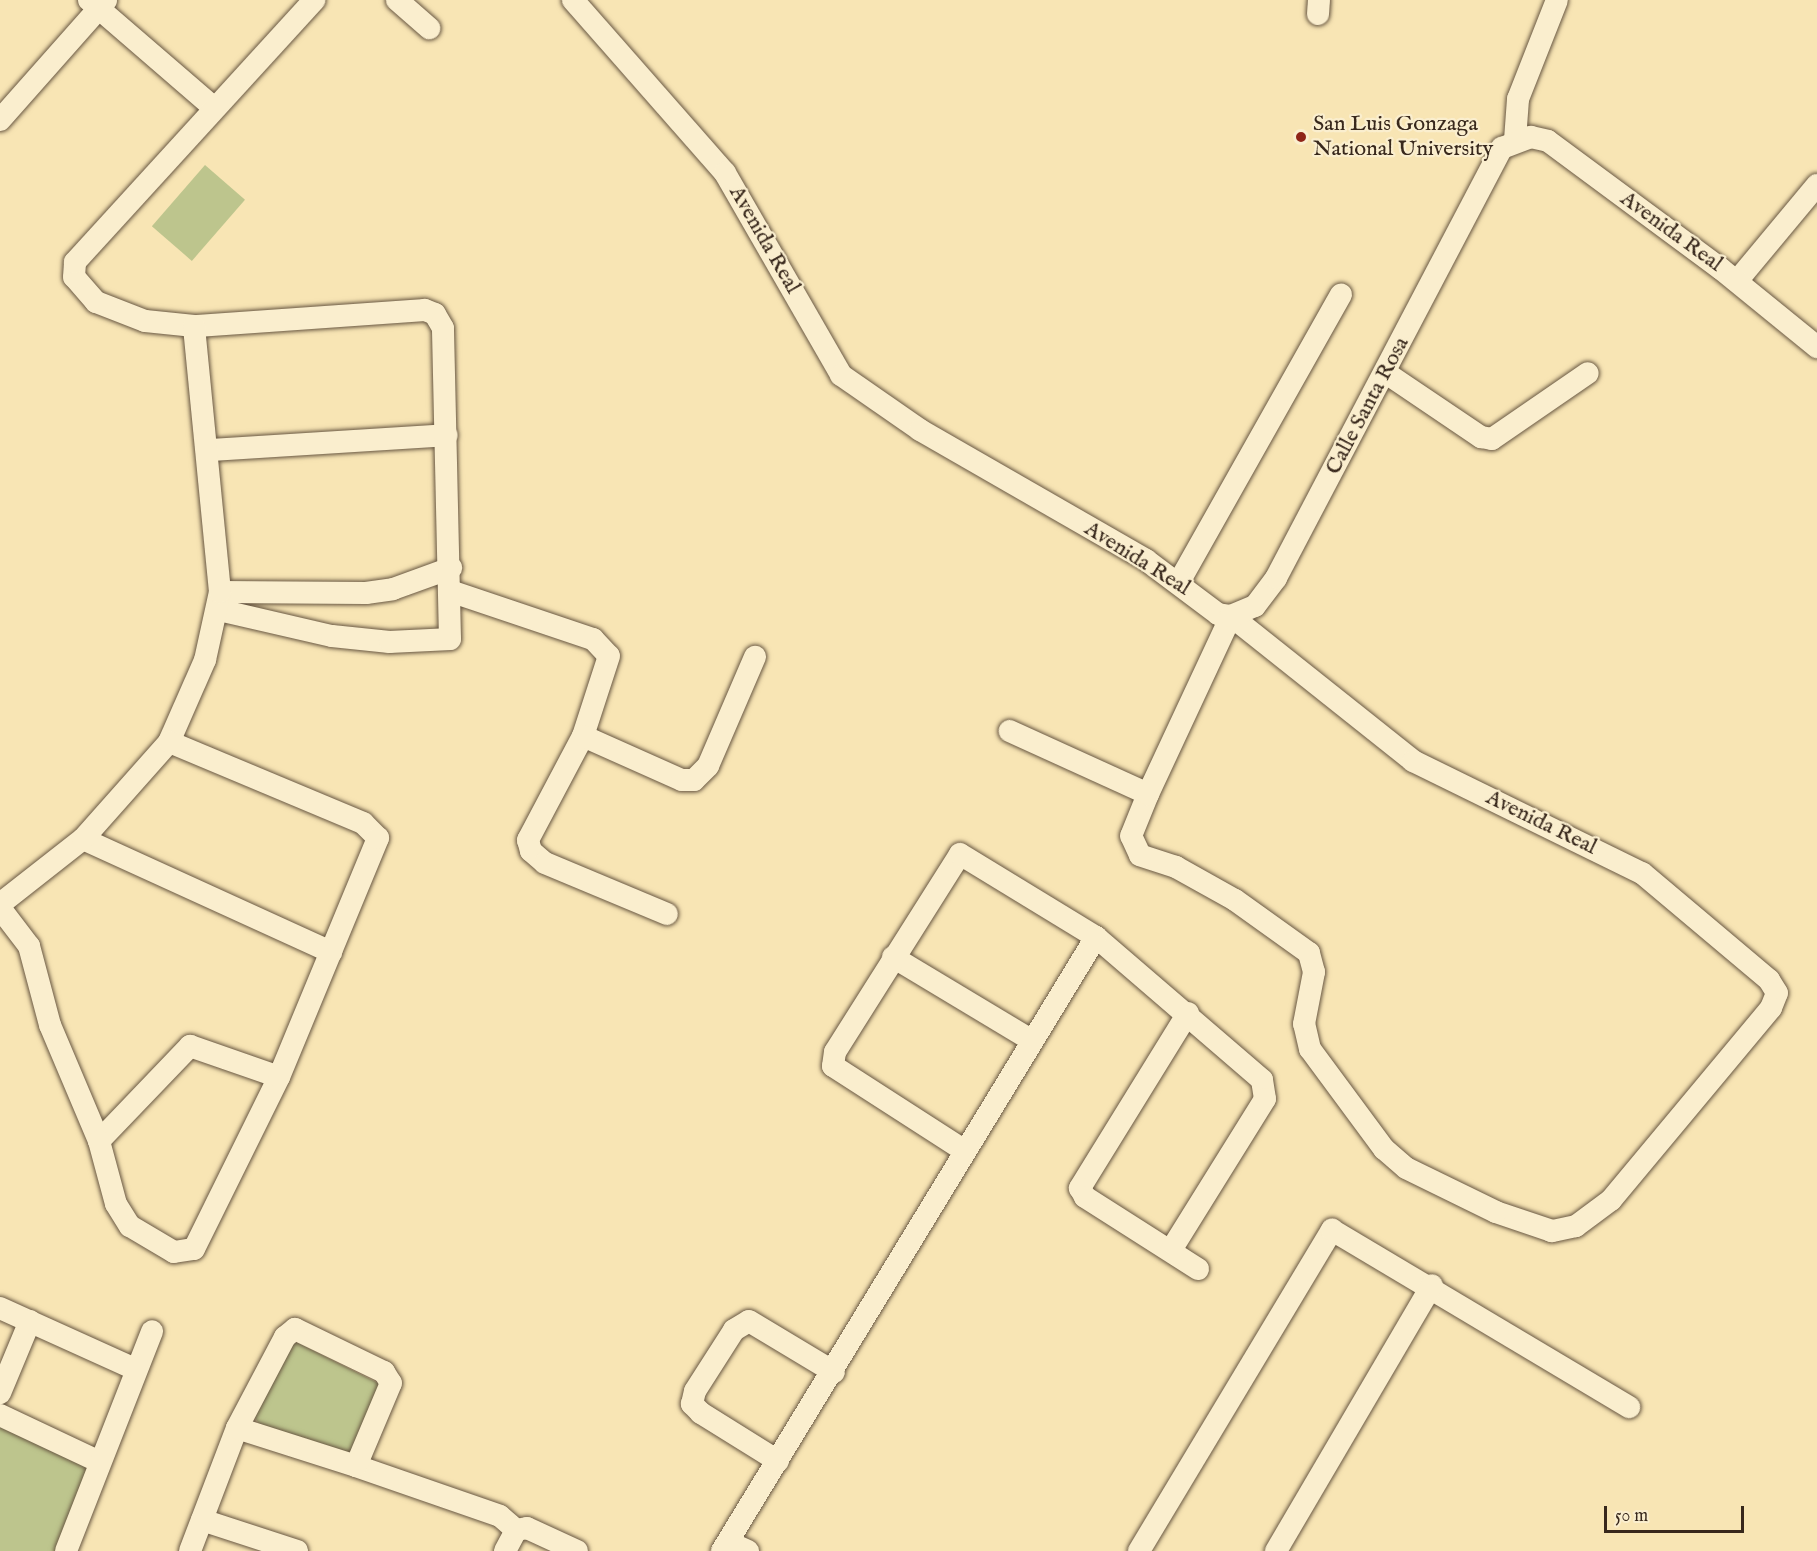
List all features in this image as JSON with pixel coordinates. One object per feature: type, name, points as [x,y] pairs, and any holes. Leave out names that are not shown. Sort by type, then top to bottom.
[{"type":"street","points":[[220,601],[332,636],[390,642],[450,639],[453,592],[443,328],[435,314],[424,310],[194,326],[145,321],[96,302],[75,277],[75,262],[213,107],[314,0]]},
{"type":"street","points":[[397,0],[429,28]]},
{"type":"street","name":"Avenida Real","points":[[573,0],[725,173],[841,375],[920,430],[1179,582],[1218,614],[1232,616],[1413,761],[1642,873],[1769,980],[1777,993],[1761,1021],[1611,1200],[1576,1226],[1552,1231],[1496,1212],[1406,1168],[1384,1149],[1305,1040],[1314,972],[1309,953],[1235,900],[1176,867],[1140,855],[1131,836],[1148,794]]},
{"type":"street","points":[[1515,140],[1518,99],[1557,0]]},
{"type":"street","points":[[0,120],[98,3],[213,107]]},
{"type":"street","name":"Avenida Real","points":[[1515,140],[1548,141],[1737,281],[1817,347]]},
{"type":"street","name":"Calle Santa Rosa","points":[[1232,616],[1255,606],[1276,578],[1386,373],[1502,148],[1515,140]]},
{"type":"street","points":[[1737,281],[1817,185]]},
{"type":"street","points":[[1179,582],[1341,294]]},
{"type":"street","points":[[169,742],[363,822],[378,838],[279,1077],[194,1248],[182,1254],[130,1226],[116,1204],[99,1141],[50,1026],[29,946],[0,906],[83,839],[169,742],[205,660],[220,601],[210,450],[194,326]]},
{"type":"street","points":[[1386,373],[1481,437],[1492,439],[1588,373]]},
{"type":"street","points":[[210,450],[447,435]]},
{"type":"street","points":[[220,601],[393,590],[451,568]]},
{"type":"street","points":[[453,592],[593,639],[609,656],[583,736],[528,840],[531,851],[544,862],[667,914]]},
{"type":"street","points":[[1010,731],[1148,794],[1232,616]]},
{"type":"street","points":[[583,736],[682,780],[694,780],[708,766],[755,657]]},
{"type":"street","points":[[83,839],[331,952]]},
{"type":"street","points":[[965,1151],[834,1066],[835,1052],[960,854],[1096,937],[1188,1013],[1267,1090],[1171,1250]]},
{"type":"street","points":[[732,1548],[778,1461],[834,1372],[1031,1040],[1096,937]]},
{"type":"street","points":[[893,957],[1031,1040]]},
{"type":"street","points":[[1188,1013],[1080,1188],[1085,1197],[1198,1269]]},
{"type":"street","points":[[99,1141],[189,1046],[279,1077]]},
{"type":"street","points":[[1139,1551],[1332,1230],[1432,1285],[1629,1407]]},
{"type":"street","points":[[1276,1551],[1432,1285]]},
{"type":"street","points":[[0,1308],[135,1369]]},
{"type":"street","points":[[778,1461],[701,1413],[692,1404],[695,1391],[734,1330],[749,1321],[834,1372]]},
{"type":"street","points":[[0,1393],[30,1322]]},
{"type":"street","points":[[190,1551],[237,1428],[285,1337],[295,1329],[306,1332],[384,1372],[391,1383],[356,1466]]},
{"type":"street","points":[[66,1551],[135,1369],[152,1331]]},
{"type":"street","points":[[0,1415],[100,1462]]},
{"type":"street","points":[[237,1428],[500,1516],[516,1530]]},
{"type":"street","points":[[202,1520],[297,1551]]},
{"type":"street","points":[[504,1551],[516,1530],[527,1528],[577,1551]]},
{"type":"green space","points":[[205,165],[245,200],[192,261],[152,226]]},
{"type":"green space","points":[[292,1340],[382,1385],[353,1456],[260,1425],[255,1418],[255,1408]]},
{"type":"green space","points":[[0,1424],[91,1466],[59,1551],[0,1551]]},
{"type":"place","name":"San Luis Gonzaga National University","points":[[1301,137]]}]
